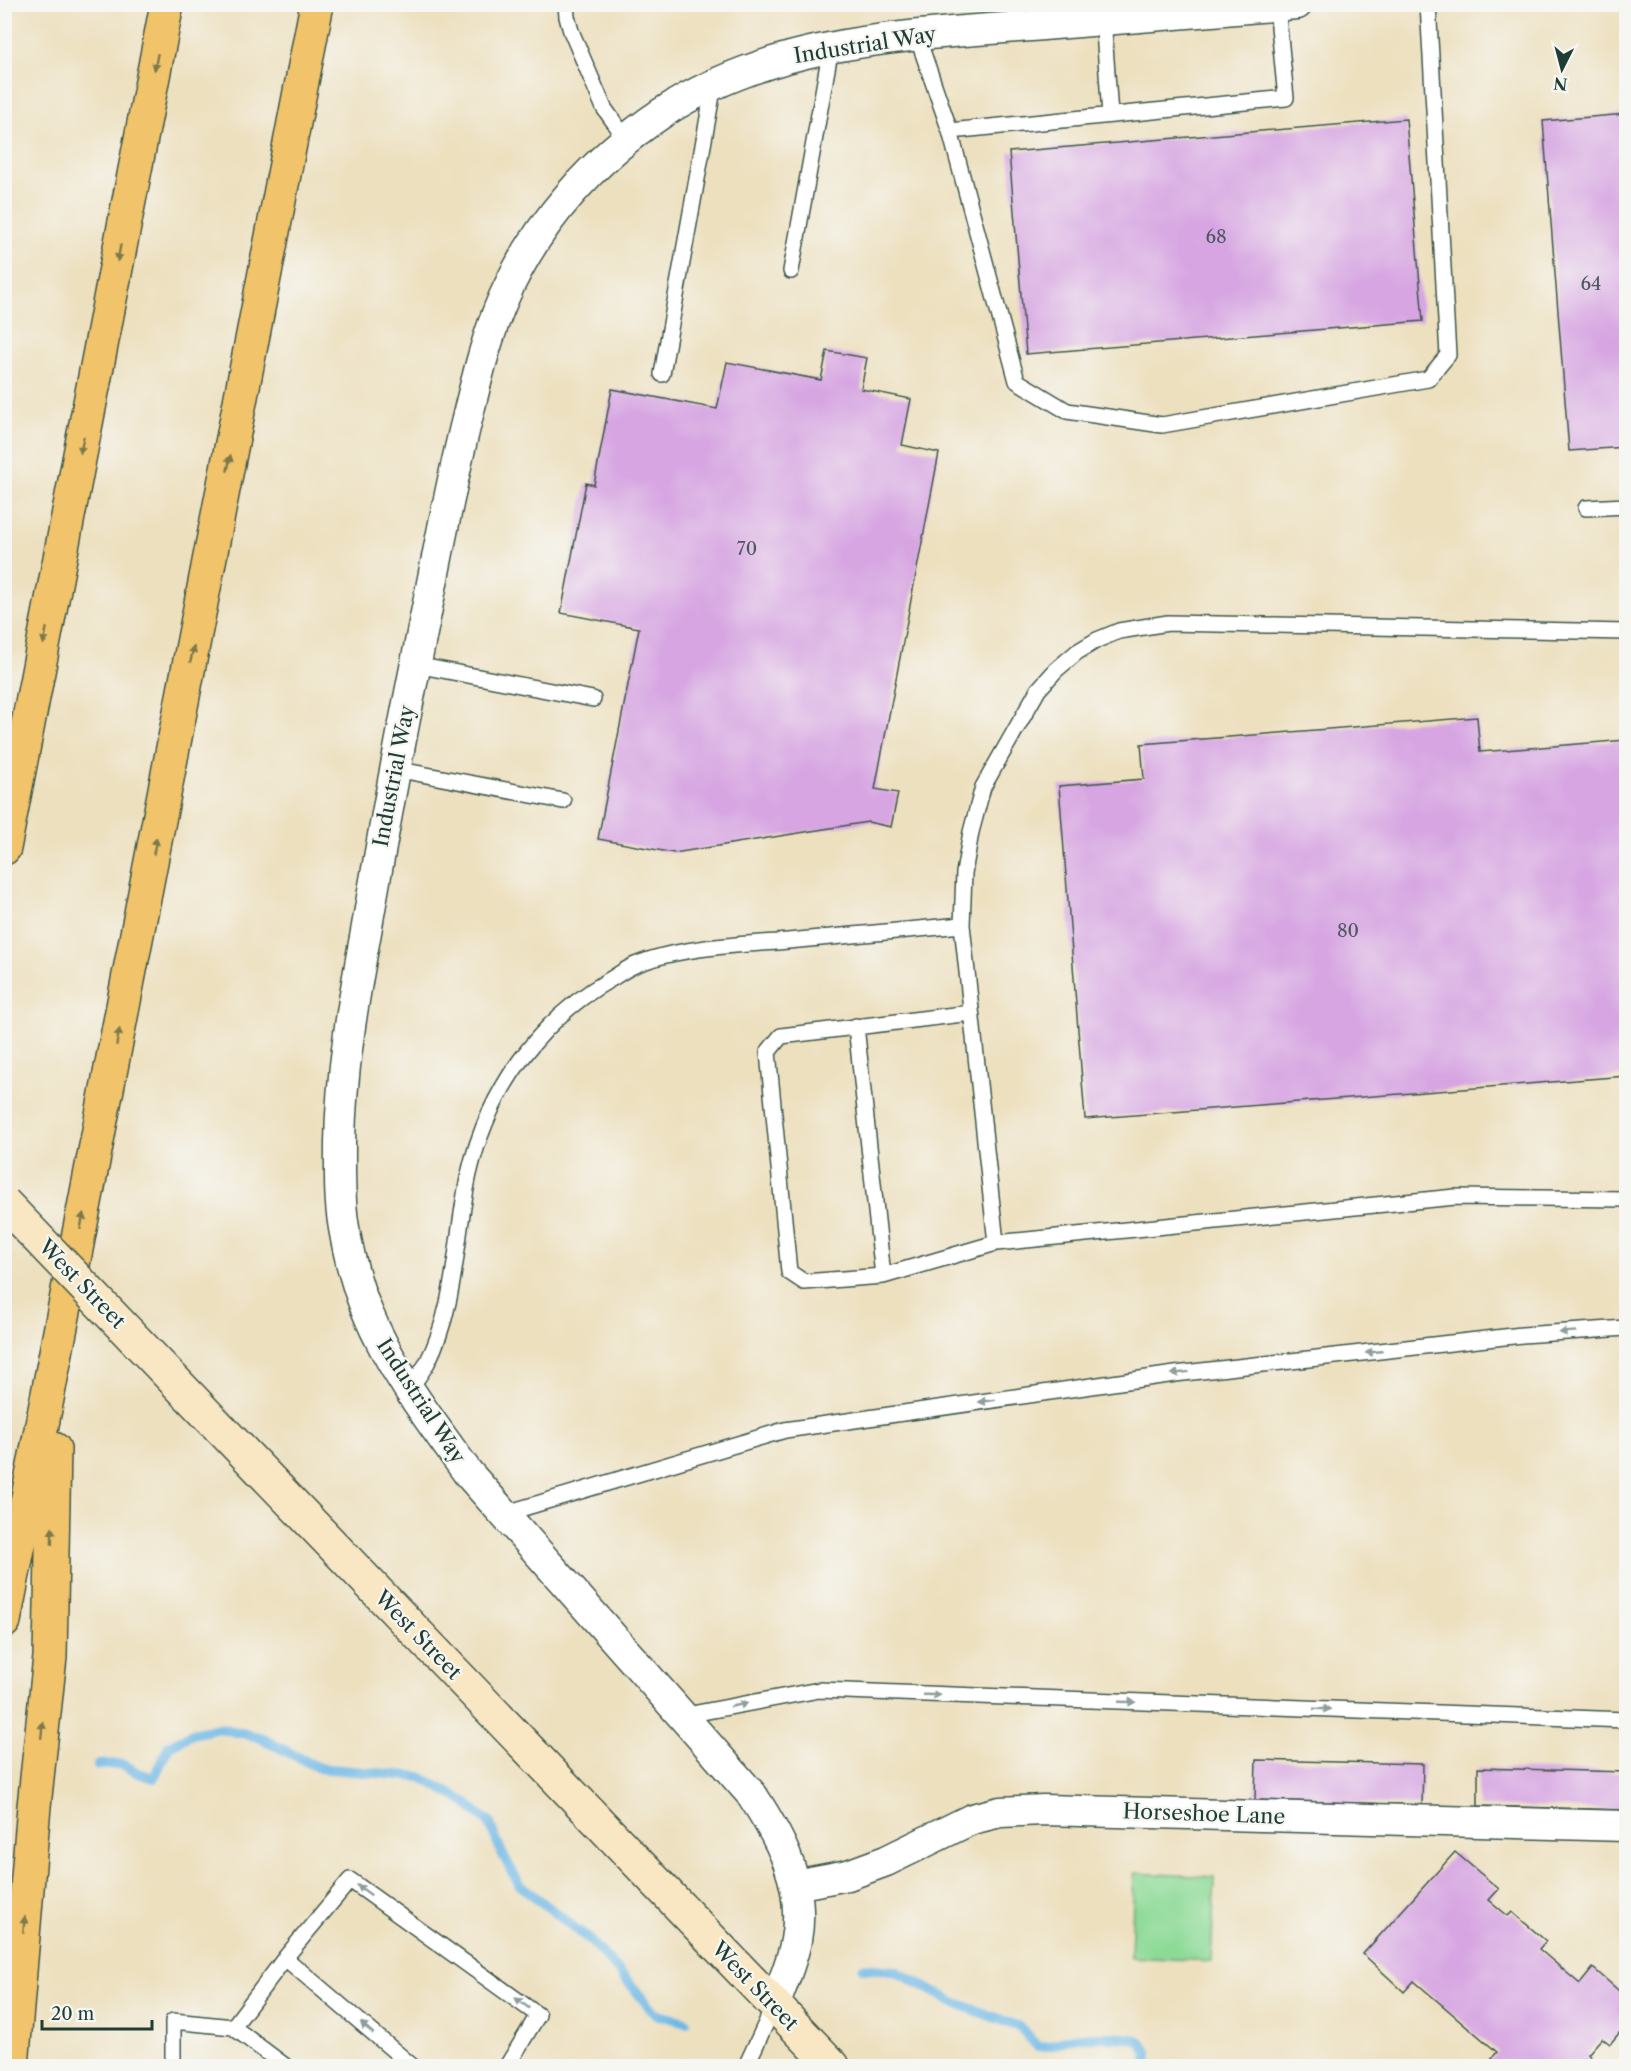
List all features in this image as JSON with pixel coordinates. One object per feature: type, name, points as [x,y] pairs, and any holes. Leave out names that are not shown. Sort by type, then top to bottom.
[{"type":"highway","points":[[4,848],[167,4]]},
{"type":"highway","points":[[4,1621],[317,4]]},
{"type":"highway","points":[[12,2067],[34,1806],[50,1657],[55,1360]]},
{"type":"main road","name":"West Street","points":[[4,1203],[833,2067]]},
{"type":"street","name":"Industrial Way","points":[[774,2006],[790,1964],[798,1920],[795,1885],[779,1839],[752,1795],[468,1473],[409,1390],[376,1331],[357,1284],[344,1225],[340,1119],[353,1005],[395,769],[458,455],[479,372],[503,299],[517,271],[549,220],[589,173],[626,139],[660,115],[714,84],[771,61],[831,47],[1103,12],[1287,5]]},
{"type":"street","name":"Horseshoe Lane","points":[[795,1885],[848,1875],[886,1861],[972,1819],[1000,1812],[1044,1810],[1626,1826]]},
{"type":"lane","points":[[917,36],[950,131],[1017,381],[1067,411],[1162,425],[1428,379],[1448,354],[1428,4]]},
{"type":"lane","points":[[950,131],[1286,98],[1287,5]]},
{"type":"lane","points":[[570,6],[571,30],[604,108],[626,139]]},
{"type":"lane","points":[[1103,12],[1110,115]]},
{"type":"lane","points":[[791,271],[831,47]]},
{"type":"lane","points":[[662,374],[714,84]]},
{"type":"lane","points":[[1586,508],[1626,506]]},
{"type":"lane","points":[[996,1243],[962,925],[964,873],[971,832],[983,787],[1038,690],[1056,670],[1077,652],[1097,640],[1119,632],[1168,623],[1626,632]]},
{"type":"lane","points":[[416,665],[593,699]]},
{"type":"lane","points":[[395,769],[563,801]]},
{"type":"lane","points":[[409,1390],[426,1364],[441,1329],[450,1295],[470,1174],[485,1124],[512,1071],[547,1026],[586,993],[635,965],[681,952],[962,925]]},
{"type":"lane","points":[[971,1013],[781,1036],[768,1052],[789,1272],[804,1282],[883,1276],[996,1243],[1455,1197],[1626,1199]]},
{"type":"lane","points":[[856,1026],[883,1276]]},
{"type":"lane","points":[[503,1514],[785,1430],[1175,1374],[1522,1335],[1626,1328]]},
{"type":"lane","points":[[681,1716],[819,1690],[1626,1720]]},
{"type":"lane","points":[[233,2027],[285,1958],[350,1880],[538,2015],[507,2067]]},
{"type":"lane","points":[[285,1958],[412,2067]]},
{"type":"lane","points":[[746,2067],[774,2006]]},
{"type":"lane","points":[[173,2067],[173,2021],[233,2027],[285,2067]]},
{"type":"green space","points":[[1134,1873],[1215,1877],[1211,1961],[1131,1957]]},
{"type":"building","points":[[1626,114],[1626,447],[1569,451],[1543,121]]},
{"type":"building","points":[[1406,119],[1423,321],[1026,354],[1009,152]]},
{"type":"building","points":[[827,351],[867,358],[861,389],[911,399],[902,445],[939,453],[875,789],[898,793],[891,827],[868,822],[674,853],[598,839],[639,628],[561,613],[586,483],[594,485],[612,389],[717,409],[727,362],[821,380]]},
{"type":"building","points":[[1477,717],[1480,752],[1626,740],[1626,1076],[1085,1119],[1059,786],[1144,779],[1141,744]]},
{"type":"building","points":[[1256,1760],[1423,1764],[1422,1805],[1255,1800]]},
{"type":"building","points":[[1478,1768],[1626,1772],[1626,1810],[1478,1806]]},
{"type":"building","points":[[1455,1852],[1499,1889],[1489,1900],[1508,1916],[1512,1912],[1546,1941],[1539,1949],[1580,1984],[1593,1968],[1626,1997],[1626,2025],[1610,2044],[1602,2038],[1588,2054],[1592,2059],[1586,2066],[1485,2066],[1497,2052],[1414,1981],[1404,1992],[1363,1954]]},
{"type":"waterway","points":[[98,1765],[121,1764],[154,1778],[169,1746],[192,1734],[219,1728],[259,1737],[319,1768],[421,1777],[463,1801],[489,1822],[502,1853],[519,1884],[590,1940],[655,2014],[686,2022]]},
{"type":"waterway","points":[[863,1968],[895,1971],[956,2003],[1020,2027],[1037,2046],[1051,2046],[1068,2039],[1082,2037],[1134,2039],[1139,2041],[1148,2052],[1147,2066]]}]
